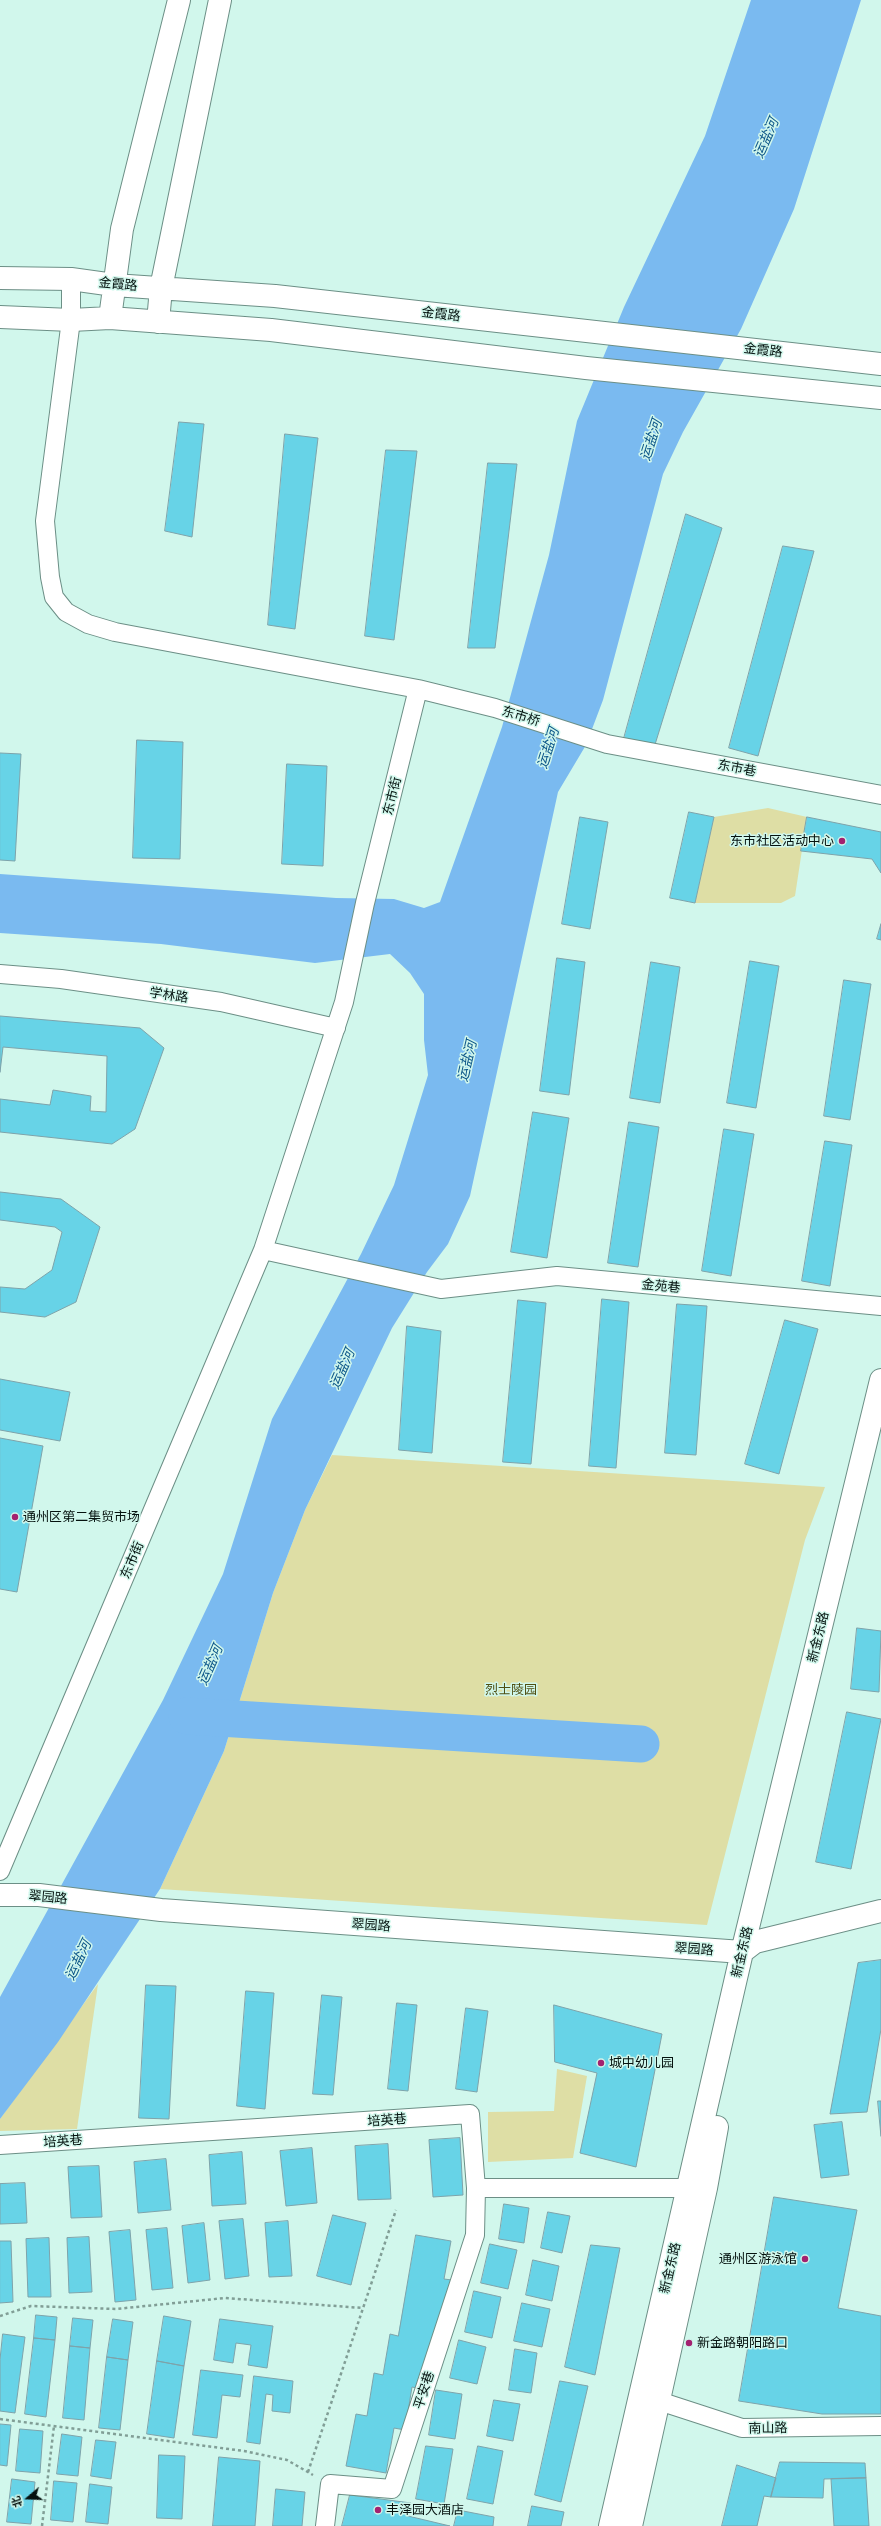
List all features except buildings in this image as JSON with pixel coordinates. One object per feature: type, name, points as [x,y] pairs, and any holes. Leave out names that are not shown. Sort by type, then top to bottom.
[{"type":"main road","points":[[110,318],[122,229],[179,0]]},
{"type":"main road","points":[[158,322],[161,288],[220,0]]},
{"type":"main road","name":"金霞路","points":[[0,278],[71,279],[114,285],[275,296],[881,364]]},
{"type":"main road","points":[[0,317],[72,320],[110,318],[271,330],[586,368],[731,381],[881,398]]},
{"type":"main road","name":"新金东路","points":[[631,2526],[659,2401],[697,2188],[749,1947],[881,1380]]},
{"type":"main road","name":"新金东路","points":[[749,1947],[881,1443]]},
{"type":"main road","name":"翠园路","points":[[0,1895],[39,1895],[160,1910],[749,1947],[881,1911]]},
{"type":"main road","name":"新金东路","points":[[610,2526],[697,2188]]},
{"type":"street","name":"东市桥","points":[[71,279],[72,320],[45,521],[50,577],[54,597],[66,612],[88,624],[115,632],[418,689],[495,708],[594,738]]},
{"type":"street","name":"东市街","points":[[0,1871],[263,1250],[344,1002],[365,902],[418,689]]},
{"type":"street","name":"东市巷","points":[[594,738],[607,744],[881,795]]},
{"type":"street","name":"学林路","points":[[0,974],[61,979],[221,1002],[336,1028]]},
{"type":"street","name":"金苑巷","points":[[263,1250],[442,1289],[557,1276],[881,1306]]},
{"type":"street","name":"培英巷","points":[[0,2146],[470,2114],[476,2188]]},
{"type":"street","points":[[476,2188],[697,2188]]},
{"type":"street","name":"平安巷","points":[[330,2484],[392,2489],[475,2235],[476,2188]]},
{"type":"street","name":"南山路","points":[[659,2401],[742,2428],[881,2426]]},
{"type":"street","points":[[325,2526],[330,2484]]},
{"type":"path","points":[[308,2472],[396,2210]]},
{"type":"path","points":[[0,2316],[32,2306],[116,2309],[225,2298],[363,2308]]},
{"type":"path","points":[[0,2419],[244,2451],[287,2460],[330,2484]]},
{"type":"path","points":[[42,2526],[54,2426]]},
{"type":"green space","points":[[768,808],[807,817],[795,896],[781,903],[695,903],[714,817]]},
{"type":"green space","name":"烈士陵园","points":[[332,1455],[825,1487],[805,1540],[707,1925],[160,1889],[224,1751],[273,1593],[305,1510]]},
{"type":"green space","points":[[98,1984],[77,2129],[0,2131],[0,2119]]},
{"type":"green space","points":[[557,2069],[587,2076],[573,2158],[488,2162],[488,2112],[554,2111]]},
{"type":"water","name":"运盐河","points":[[751,0],[861,0],[794,209],[741,329],[683,432],[663,474],[603,700],[586,745],[558,792],[470,1196],[448,1244],[427,1272],[392,1328],[305,1510],[273,1593],[224,1751],[160,1889],[58,2042],[0,2119],[0,1997],[163,1700],[223,1574],[272,1419],[361,1254],[394,1185],[428,1075],[424,1040],[424,994],[410,973],[390,954],[315,963],[161,944],[0,933],[0,874],[336,898],[394,899],[424,908],[440,902],[502,727],[549,555],[577,421],[624,307],[705,136]]},
{"type":"waterway","points":[[187,1716],[641,1744]]},
{"type":"place","name":"东市社区活动中心","points":[[842,841]]},
{"type":"place","name":"通州区第二集贸市场","points":[[15,1517]]},
{"type":"place","name":"城中幼儿园","points":[[601,2063]]},
{"type":"place","name":"通州区游泳馆","points":[[805,2259]]},
{"type":"place","name":"新金路朝阳路口","points":[[689,2343]]},
{"type":"place","name":"丰泽园大酒店","points":[[378,2510]]}]
